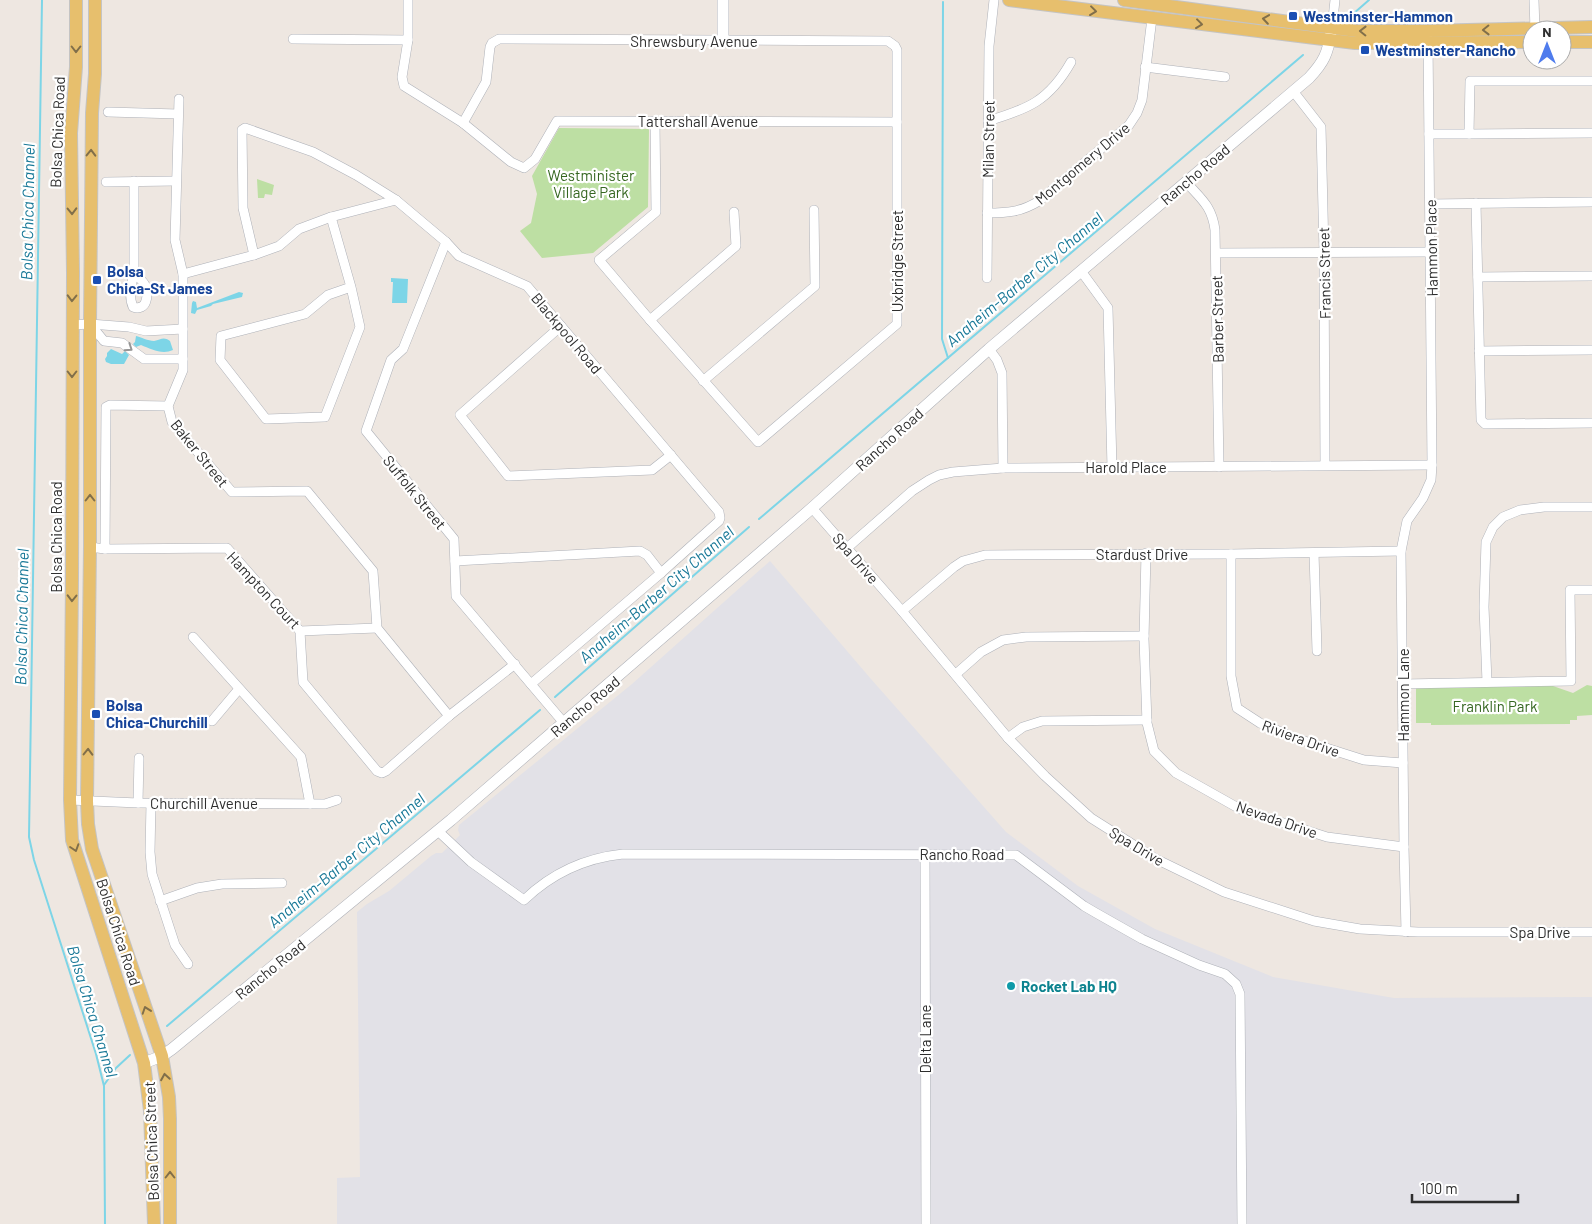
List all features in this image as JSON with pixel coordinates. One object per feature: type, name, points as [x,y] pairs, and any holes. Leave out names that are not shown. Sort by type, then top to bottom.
[{"type":"main road","name":"Bolsa Chica Road","points":[[76,0],[76,68],[71,132],[72,579],[70,800],[72,840],[144,1063]]},
{"type":"main road","name":"Bolsa Chica Road","points":[[95,0],[90,324],[88,824],[92,849],[162,1056]]},
{"type":"main road","points":[[1010,0],[1152,18],[1331,34],[1357,31],[1522,42]]},
{"type":"main road","points":[[1124,0],[1331,34]]},
{"type":"main road","points":[[1572,28],[1592,27]]},
{"type":"main road","points":[[1428,37],[1522,30]]},
{"type":"main road","points":[[1572,42],[1592,42]]},
{"type":"main road","points":[[72,532],[90,547],[78,553],[78,575],[72,579]]},
{"type":"main road","name":"Bolsa Chica Street","points":[[162,1056],[169,1097],[170,1118],[170,1224]]},
{"type":"main road","name":"Bolsa Chica Street","points":[[144,1063],[150,1111],[154,1224]]},
{"type":"street","points":[[408,0],[408,40],[402,77],[404,86],[463,123]]},
{"type":"street","points":[[723,0],[723,42]]},
{"type":"street","name":"Milan Street","points":[[987,278],[989,46],[994,0]]},
{"type":"street","points":[[1331,34],[1336,0]]},
{"type":"street","points":[[1534,0],[1535,20]]},
{"type":"street","name":"Montgomery Drive","points":[[987,213],[1011,213],[1028,208],[1039,202],[1129,125],[1138,113],[1142,100],[1152,18]]},
{"type":"street","name":"Rancho Road","points":[[144,1063],[162,1056],[438,831],[564,723],[812,508],[989,349],[1316,71],[1328,52],[1331,34]]},
{"type":"street","name":"Hammon Place","points":[[1428,37],[1432,465]]},
{"type":"street","points":[[293,39],[408,40]]},
{"type":"street","name":"Shrewsbury Avenue","points":[[463,123],[486,82],[490,46],[492,42],[499,40],[888,42],[895,46]]},
{"type":"street","name":"Uxbridge Street","points":[[703,381],[758,442],[897,324],[897,50],[895,46]]},
{"type":"street","points":[[988,121],[1019,111],[1034,103],[1046,94],[1064,75],[1071,62]]},
{"type":"street","points":[[1146,67],[1225,77]]},
{"type":"street","points":[[1469,134],[1470,81],[1592,81]]},
{"type":"street","name":"Francis Street","points":[[1293,91],[1321,127],[1324,252],[1325,465]]},
{"type":"street","name":"Baker Street","points":[[179,99],[175,240],[183,274],[183,370],[168,406],[172,422],[232,492],[307,491],[373,571],[377,628]]},
{"type":"street","points":[[108,112],[178,114]]},
{"type":"street","name":"Tattershall Avenue","points":[[463,123],[511,162],[524,168],[536,159],[556,121],[897,122]]},
{"type":"street","points":[[655,121],[656,212],[599,260],[703,381],[815,286],[814,210]]},
{"type":"street","name":"Blackpool Road","points":[[254,254],[243,208],[243,128],[313,152],[356,175],[396,200],[446,242],[459,256],[527,286],[719,512],[719,521],[661,572]]},
{"type":"street","points":[[1429,134],[1592,133]]},
{"type":"street","points":[[134,181],[134,272]]},
{"type":"street","points":[[106,182],[176,181]]},
{"type":"street","name":"Barber Street","points":[[1186,182],[1210,210],[1214,218],[1219,467]]},
{"type":"street","points":[[183,274],[279,246],[299,229],[331,217],[396,200]]},
{"type":"street","points":[[1430,204],[1592,202]]},
{"type":"street","points":[[1476,203],[1481,420],[1485,424],[1592,423]]},
{"type":"street","points":[[650,320],[736,246],[734,212]]},
{"type":"street","points":[[331,217],[351,287],[360,327],[325,417],[266,419],[220,360],[221,336],[305,314],[328,296],[351,287]]},
{"type":"street","name":"Suffolk Street","points":[[446,242],[403,349],[391,360],[366,431],[454,539],[456,596],[564,723]]},
{"type":"street","points":[[1216,253],[1431,252]]},
{"type":"street","points":[[1081,271],[1108,308],[1112,468]]},
{"type":"street","points":[[1478,277],[1592,276]]},
{"type":"street","points":[[72,325],[90,324],[129,327],[146,331],[183,329]]},
{"type":"street","points":[[90,324],[104,341],[122,343],[144,359],[183,359]]},
{"type":"street","points":[[561,326],[460,415],[508,476],[652,470],[671,455]]},
{"type":"street","points":[[989,349],[997,360],[1002,373],[1003,468]]},
{"type":"street","points":[[1479,351],[1592,350]]},
{"type":"street","points":[[105,548],[106,407],[168,406]]},
{"type":"street","name":"Harold Place","points":[[847,548],[912,491],[929,480],[953,472],[1003,468],[1432,465]]},
{"type":"street","name":"Hammon Lane","points":[[1406,932],[1401,550],[1406,521],[1423,498],[1431,480],[1432,465]]},
{"type":"street","points":[[1487,682],[1484,607],[1486,542],[1493,527],[1503,517],[1520,510],[1544,507],[1592,507]]},
{"type":"street","name":"Spa Drive","points":[[812,508],[956,674],[1008,738],[1045,776],[1092,818],[1156,859],[1224,892],[1314,921],[1360,929],[1406,932],[1592,932]]},
{"type":"street","name":"Hampton Court","points":[[90,547],[227,548],[300,631],[377,628]]},
{"type":"street","name":"Stardust Drive","points":[[902,611],[954,567],[963,561],[985,555],[1231,554],[1401,550]]},
{"type":"street","points":[[455,561],[640,551],[647,555],[661,572],[531,684]]},
{"type":"street","name":"Nevada Drive","points":[[1146,553],[1144,636],[1146,720],[1154,751],[1176,774],[1240,809],[1327,836],[1404,847]]},
{"type":"street","points":[[1314,553],[1317,651]]},
{"type":"street","name":"Riviera Drive","points":[[1231,554],[1231,676],[1238,708],[1260,723],[1295,738],[1364,760],[1403,763]]},
{"type":"street","points":[[1403,684],[1571,681],[1570,590],[1592,590]]},
{"type":"street","points":[[377,628],[449,716]]},
{"type":"street","points":[[300,631],[303,682],[377,771],[382,773],[449,716],[515,664]]},
{"type":"street","points":[[956,674],[981,652],[1003,640],[1026,637],[1144,636]]},
{"type":"street","points":[[193,637],[301,757],[310,804]]},
{"type":"street","points":[[212,721],[239,689]]},
{"type":"street","points":[[1008,738],[1023,728],[1042,721],[1146,720]]},
{"type":"street","points":[[138,803],[139,758]]},
{"type":"street","name":"Churchill Avenue","points":[[70,800],[138,803],[310,804],[325,804],[337,800]]},
{"type":"street","points":[[151,803],[150,852],[152,874],[175,945],[188,964]]},
{"type":"street","name":"Rancho Road","points":[[438,831],[472,862],[524,900],[535,889],[560,873],[604,856],[623,854],[1016,854],[1084,906],[1142,939],[1199,965],[1225,974],[1236,984],[1240,994],[1242,1224]]},
{"type":"street","name":"Delta Lane","points":[[925,854],[926,1224]]},
{"type":"street","points":[[160,901],[197,888],[222,884],[282,883]]},
{"type":"shaded area","points":[[770,561],[1006,832],[1078,886],[1155,929],[1273,977],[1394,998],[1592,997],[1592,1224],[337,1224],[337,1178],[360,1177],[357,912],[389,891],[431,856],[436,853],[442,853],[460,835],[459,825],[632,684]]},
{"type":"green space","name":"Westminister Village Park","points":[[559,128],[649,129],[648,207],[593,253],[542,258],[520,231],[531,223],[537,194],[532,176]]},
{"type":"green space","points":[[257,179],[274,185],[272,195],[265,194],[264,198],[258,198]]},
{"type":"green space","name":"Franklin Park","points":[[1587,685],[1592,686],[1592,715],[1577,716],[1577,720],[1570,720],[1570,724],[1431,725],[1431,723],[1416,723],[1416,687],[1553,686],[1573,693]]},
{"type":"water","points":[[391,278],[408,279],[407,303],[392,303],[393,282],[391,282]]},
{"type":"water","points":[[239,292],[243,293],[242,297],[213,304],[197,310],[195,314],[191,313],[193,301],[196,302],[197,308]]},
{"type":"water","points":[[136,336],[152,341],[168,340],[173,350],[161,352],[141,345],[136,347],[133,344]]},
{"type":"water","points":[[111,349],[122,354],[125,351],[129,355],[124,364],[106,362],[107,353]]},
{"type":"waterway","name":"Bolsa Chica Channel","points":[[42,0],[29,837],[34,860],[96,1054],[104,1086],[105,1224]]},
{"type":"waterway","name":"Anaheim-Barber City Channel","points":[[1353,14],[1369,0]]},
{"type":"waterway","points":[[943,2],[942,339],[948,358]]},
{"type":"waterway","name":"Anaheim-Barber City Channel","points":[[759,519],[1303,55]]},
{"type":"waterway","name":"Anaheim-Barber City Channel","points":[[555,697],[749,527]]},
{"type":"waterway","name":"Anaheim-Barber City Channel","points":[[167,1026],[540,710]]},
{"type":"waterway","name":"Anaheim-Barber City Channel","points":[[104,1085],[116,1068],[130,1055]]},
{"type":"place","name":"Westminster-Hammon","points":[[1293,16]]},
{"type":"place","name":"Westminster-Rancho","points":[[1365,50]]},
{"type":"place","name":"Bolsa Chica-St James","points":[[97,280]]},
{"type":"place","name":"Bolsa Chica-Churchill","points":[[96,714]]},
{"type":"place","name":"Rocket Lab HQ","points":[[1011,986]]}]
